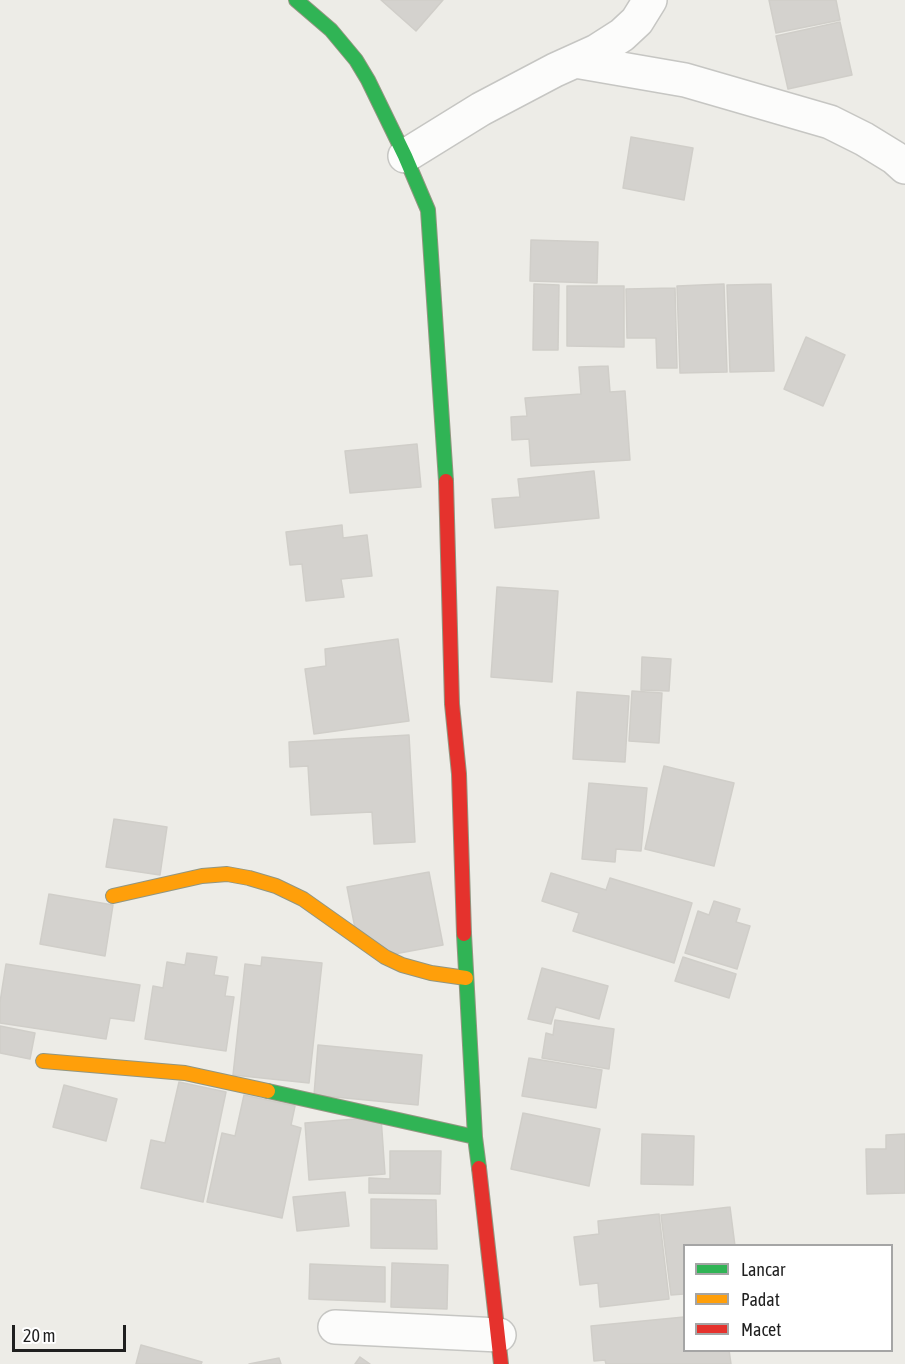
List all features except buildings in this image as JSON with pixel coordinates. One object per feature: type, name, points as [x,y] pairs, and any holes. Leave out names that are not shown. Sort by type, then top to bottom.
[{"type":"street","points":[[296,0],[331,30],[369,80],[428,210],[449,534],[452,705],[459,774],[465,978],[476,1137],[500,1349],[335,1327]]},
{"type":"street","points":[[405,156],[481,109],[597,51],[622,35],[637,21],[650,0]]},
{"type":"street","points":[[575,61],[685,80],[830,122],[864,139],[905,167]]},
{"type":"street","points":[[113,896],[202,876],[227,874],[249,879],[276,886],[303,899],[385,957],[431,973],[465,978]]},
{"type":"street","points":[[43,1061],[185,1073],[476,1137]]},
{"type":"traffic: fast","points":[[296,0],[331,30],[356,60],[405,156],[428,210],[446,481]]},
{"type":"traffic: fast","points":[[464,934],[475,1137],[479,1168]]},
{"type":"traffic: fast","points":[[268,1091],[475,1137]]},
{"type":"traffic: slow","points":[[113,896],[202,876],[227,874],[249,878],[276,886],[303,899],[385,957],[402,965],[431,973],[466,978]]},
{"type":"traffic: slow","points":[[43,1061],[185,1073],[268,1091]]},
{"type":"traffic: jam","points":[[446,481],[452,704],[459,774],[464,934]]},
{"type":"traffic: jam","points":[[479,1168],[501,1364]]}]
